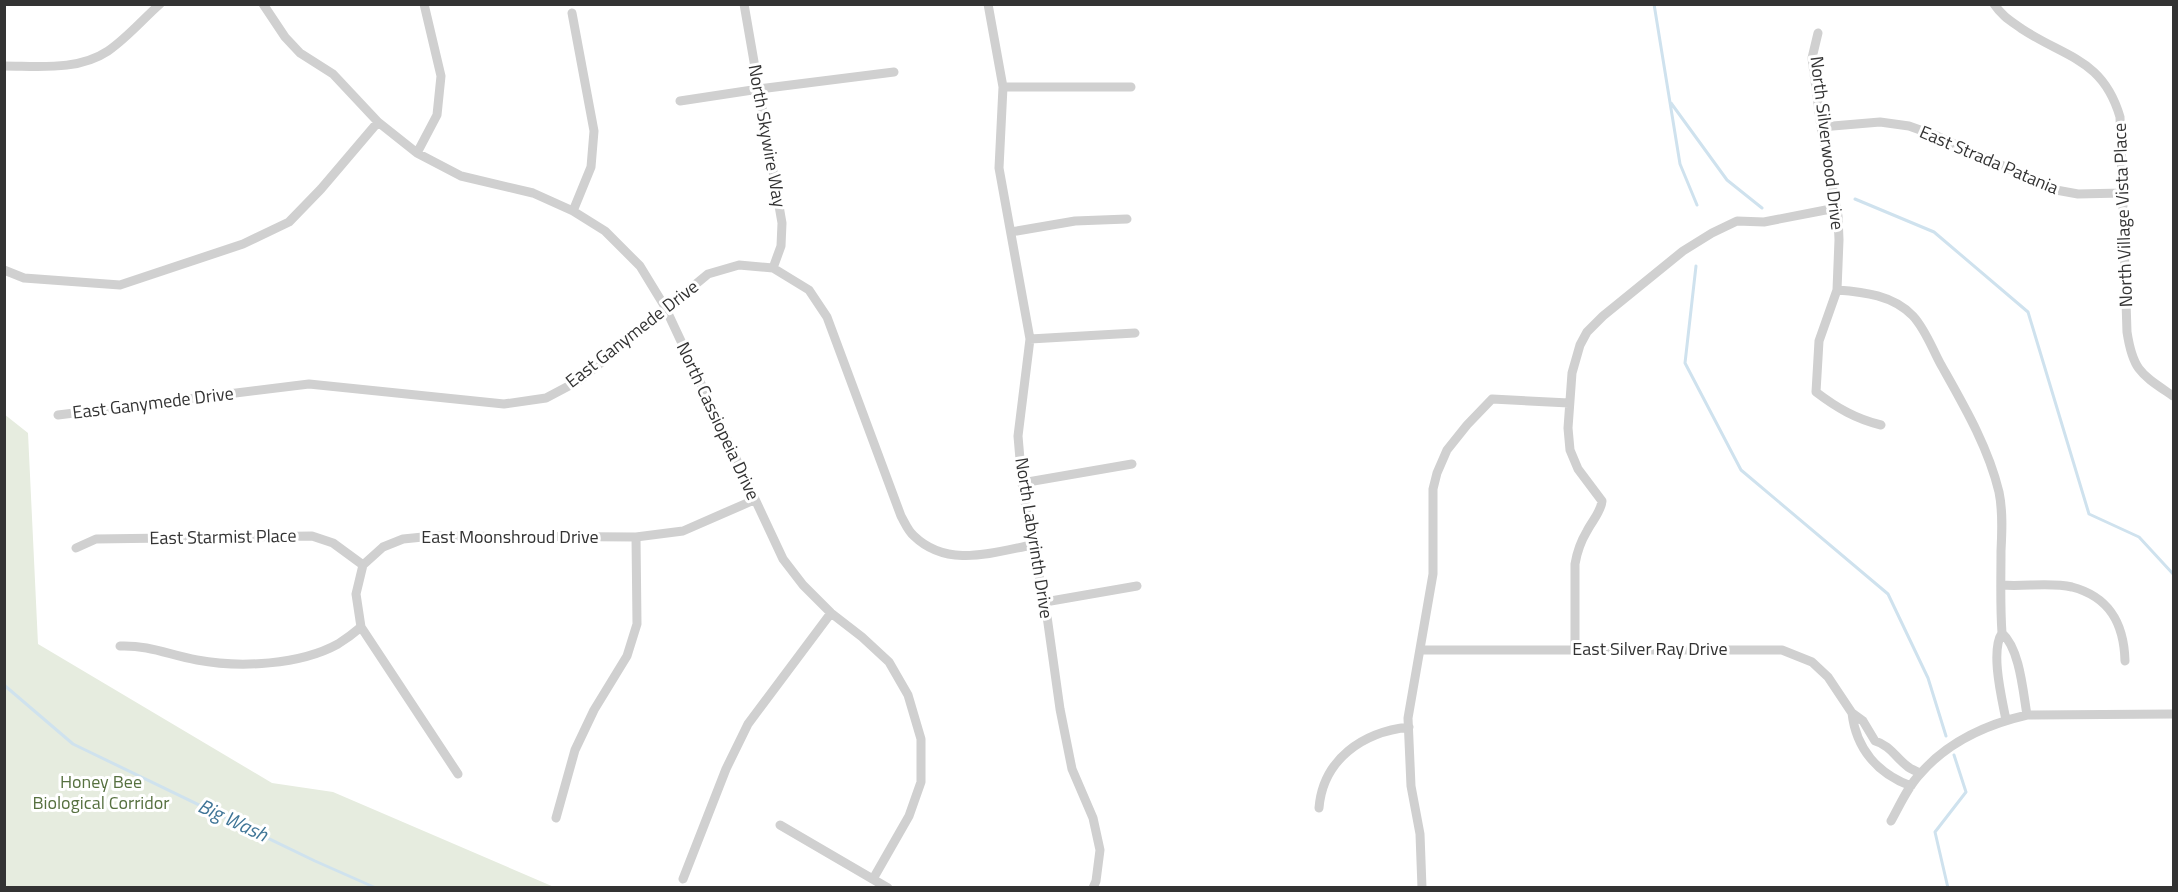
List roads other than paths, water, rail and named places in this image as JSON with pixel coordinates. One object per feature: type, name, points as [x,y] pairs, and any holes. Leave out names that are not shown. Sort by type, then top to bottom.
[{"type":"street","points":[[4,66],[66,65],[89,60],[108,51],[160,4]]},
{"type":"street","name":"North Cassiopeia Drive","points":[[263,4],[285,38],[300,53],[333,74],[378,122],[417,153],[461,176],[533,193],[573,211],[605,231],[640,266],[665,307],[783,559],[803,585],[831,614],[862,637],[889,662],[908,695],[921,739],[921,782],[909,816],[873,879]]},
{"type":"street","points":[[417,153],[437,115],[441,76],[424,4]]},
{"type":"street","name":"North Skywire Way","points":[[744,4],[782,223],[781,246],[773,268]]},
{"type":"street","name":"North Labyrinth Drive","points":[[988,4],[1003,87],[999,168],[1030,339],[1018,436],[1022,483],[1032,545],[1045,602],[1060,709],[1072,769],[1094,818],[1100,850],[1093,888]]},
{"type":"street","name":"North Village Vista Place","points":[[1994,4],[2001,15],[2085,63],[2106,85],[2116,102],[2120,117],[2127,332],[2130,355],[2143,375],[2173,396]]},
{"type":"street","points":[[572,13],[594,131],[591,167],[573,211]]},
{"type":"street","name":"North Silverwood Drive","points":[[1818,33],[1812,58],[1839,240],[1837,290],[1819,341],[1816,392],[1836,408],[1861,421],[1881,425]]},
{"type":"street","points":[[680,101],[894,72]]},
{"type":"street","points":[[1003,87],[1131,87]]},
{"type":"street","points":[[4,270],[24,278],[120,285],[243,244],[289,222],[321,189],[378,122]]},
{"type":"street","name":"East Strada Patania","points":[[1821,127],[1880,122],[1909,126],[1937,136],[2056,190],[2078,194],[2122,193]]},
{"type":"street","points":[[1575,649],[1575,564],[1586,533],[1602,501],[1578,469],[1570,450],[1568,428],[1574,360],[1587,332],[1603,316],[1683,251],[1712,233],[1737,221],[1764,222],[1836,208]]},
{"type":"street","points":[[1011,232],[1075,221],[1127,219]]},
{"type":"street","name":"East Ganymede Drive","points":[[58,414],[309,384],[504,404],[546,398],[580,380],[665,307],[708,274],[739,265],[773,268],[809,290],[827,317],[901,516],[912,535],[927,547],[950,556],[976,555],[1032,545]]},
{"type":"street","points":[[1837,290],[1880,296],[1912,315],[1963,405],[1988,457],[1999,493],[2002,522],[2002,633],[1998,639],[1996,672],[2006,720]]},
{"type":"street","points":[[1030,339],[1135,333]]},
{"type":"street","points":[[1422,888],[1420,834],[1411,786],[1408,727],[1410,700],[1433,574],[1433,489],[1437,473],[1447,450],[1467,424],[1492,399],[1569,403]]},
{"type":"street","points":[[1022,483],[1132,464]]},
{"type":"street","name":"East Moonshroud Drive","points":[[363,565],[383,547],[403,539],[433,536],[636,537],[683,531],[754,500]]},
{"type":"street","name":"East Starmist Place","points":[[76,548],[96,539],[312,536],[333,543],[363,565]]},
{"type":"street","points":[[556,818],[575,750],[594,710],[627,656],[637,624],[636,537]]},
{"type":"street","points":[[363,565],[356,594],[361,627],[458,774]]},
{"type":"street","points":[[2001,585],[2072,587],[2094,596],[2109,608],[2121,626],[2125,640],[2125,661]]},
{"type":"street","points":[[1045,602],[1137,586]]},
{"type":"street","points":[[683,879],[726,769],[747,724],[831,614]]},
{"type":"street","points":[[120,646],[139,645],[197,660],[229,664],[272,663],[339,644],[361,627]]},
{"type":"street","points":[[2002,633],[2009,639],[2020,671],[2027,715]]},
{"type":"street","name":"East Silver Ray Drive","points":[[1420,650],[1782,650],[1812,662],[1828,677],[1852,713],[1863,721],[1875,741],[1885,746],[1907,767],[1920,773]]},
{"type":"street","name":"East Silver Ray Drive","points":[[1852,713],[1854,725],[1869,759],[1897,781],[1911,786]]},
{"type":"street","points":[[1891,821],[1920,773],[1959,741],[2006,720],[2027,715],[2174,714]]},
{"type":"street","points":[[1319,808],[1320,792],[1324,782],[1337,762],[1351,749],[1369,737],[1388,730],[1408,727]]},
{"type":"street","points":[[780,825],[888,888]]},
{"type":"waterway","points":[[1654,4],[1680,164],[1697,205]]},
{"type":"waterway","points":[[1671,103],[1727,180],[1762,208]]},
{"type":"waterway","points":[[1855,199],[1934,232],[2028,312],[2089,514],[2139,537],[2174,575]]},
{"type":"waterway","points":[[1696,266],[1685,363],[1741,470],[1888,594],[1928,678],[1946,736]]},
{"type":"waterway","name":"Big Wash","points":[[4,685],[73,744],[376,888]]},
{"type":"waterway","points":[[1948,888],[1935,832],[1966,792],[1954,755]]},
{"type":"park label","name":"Honey Bee Biological Corridor","points":[[101,792]]}]
